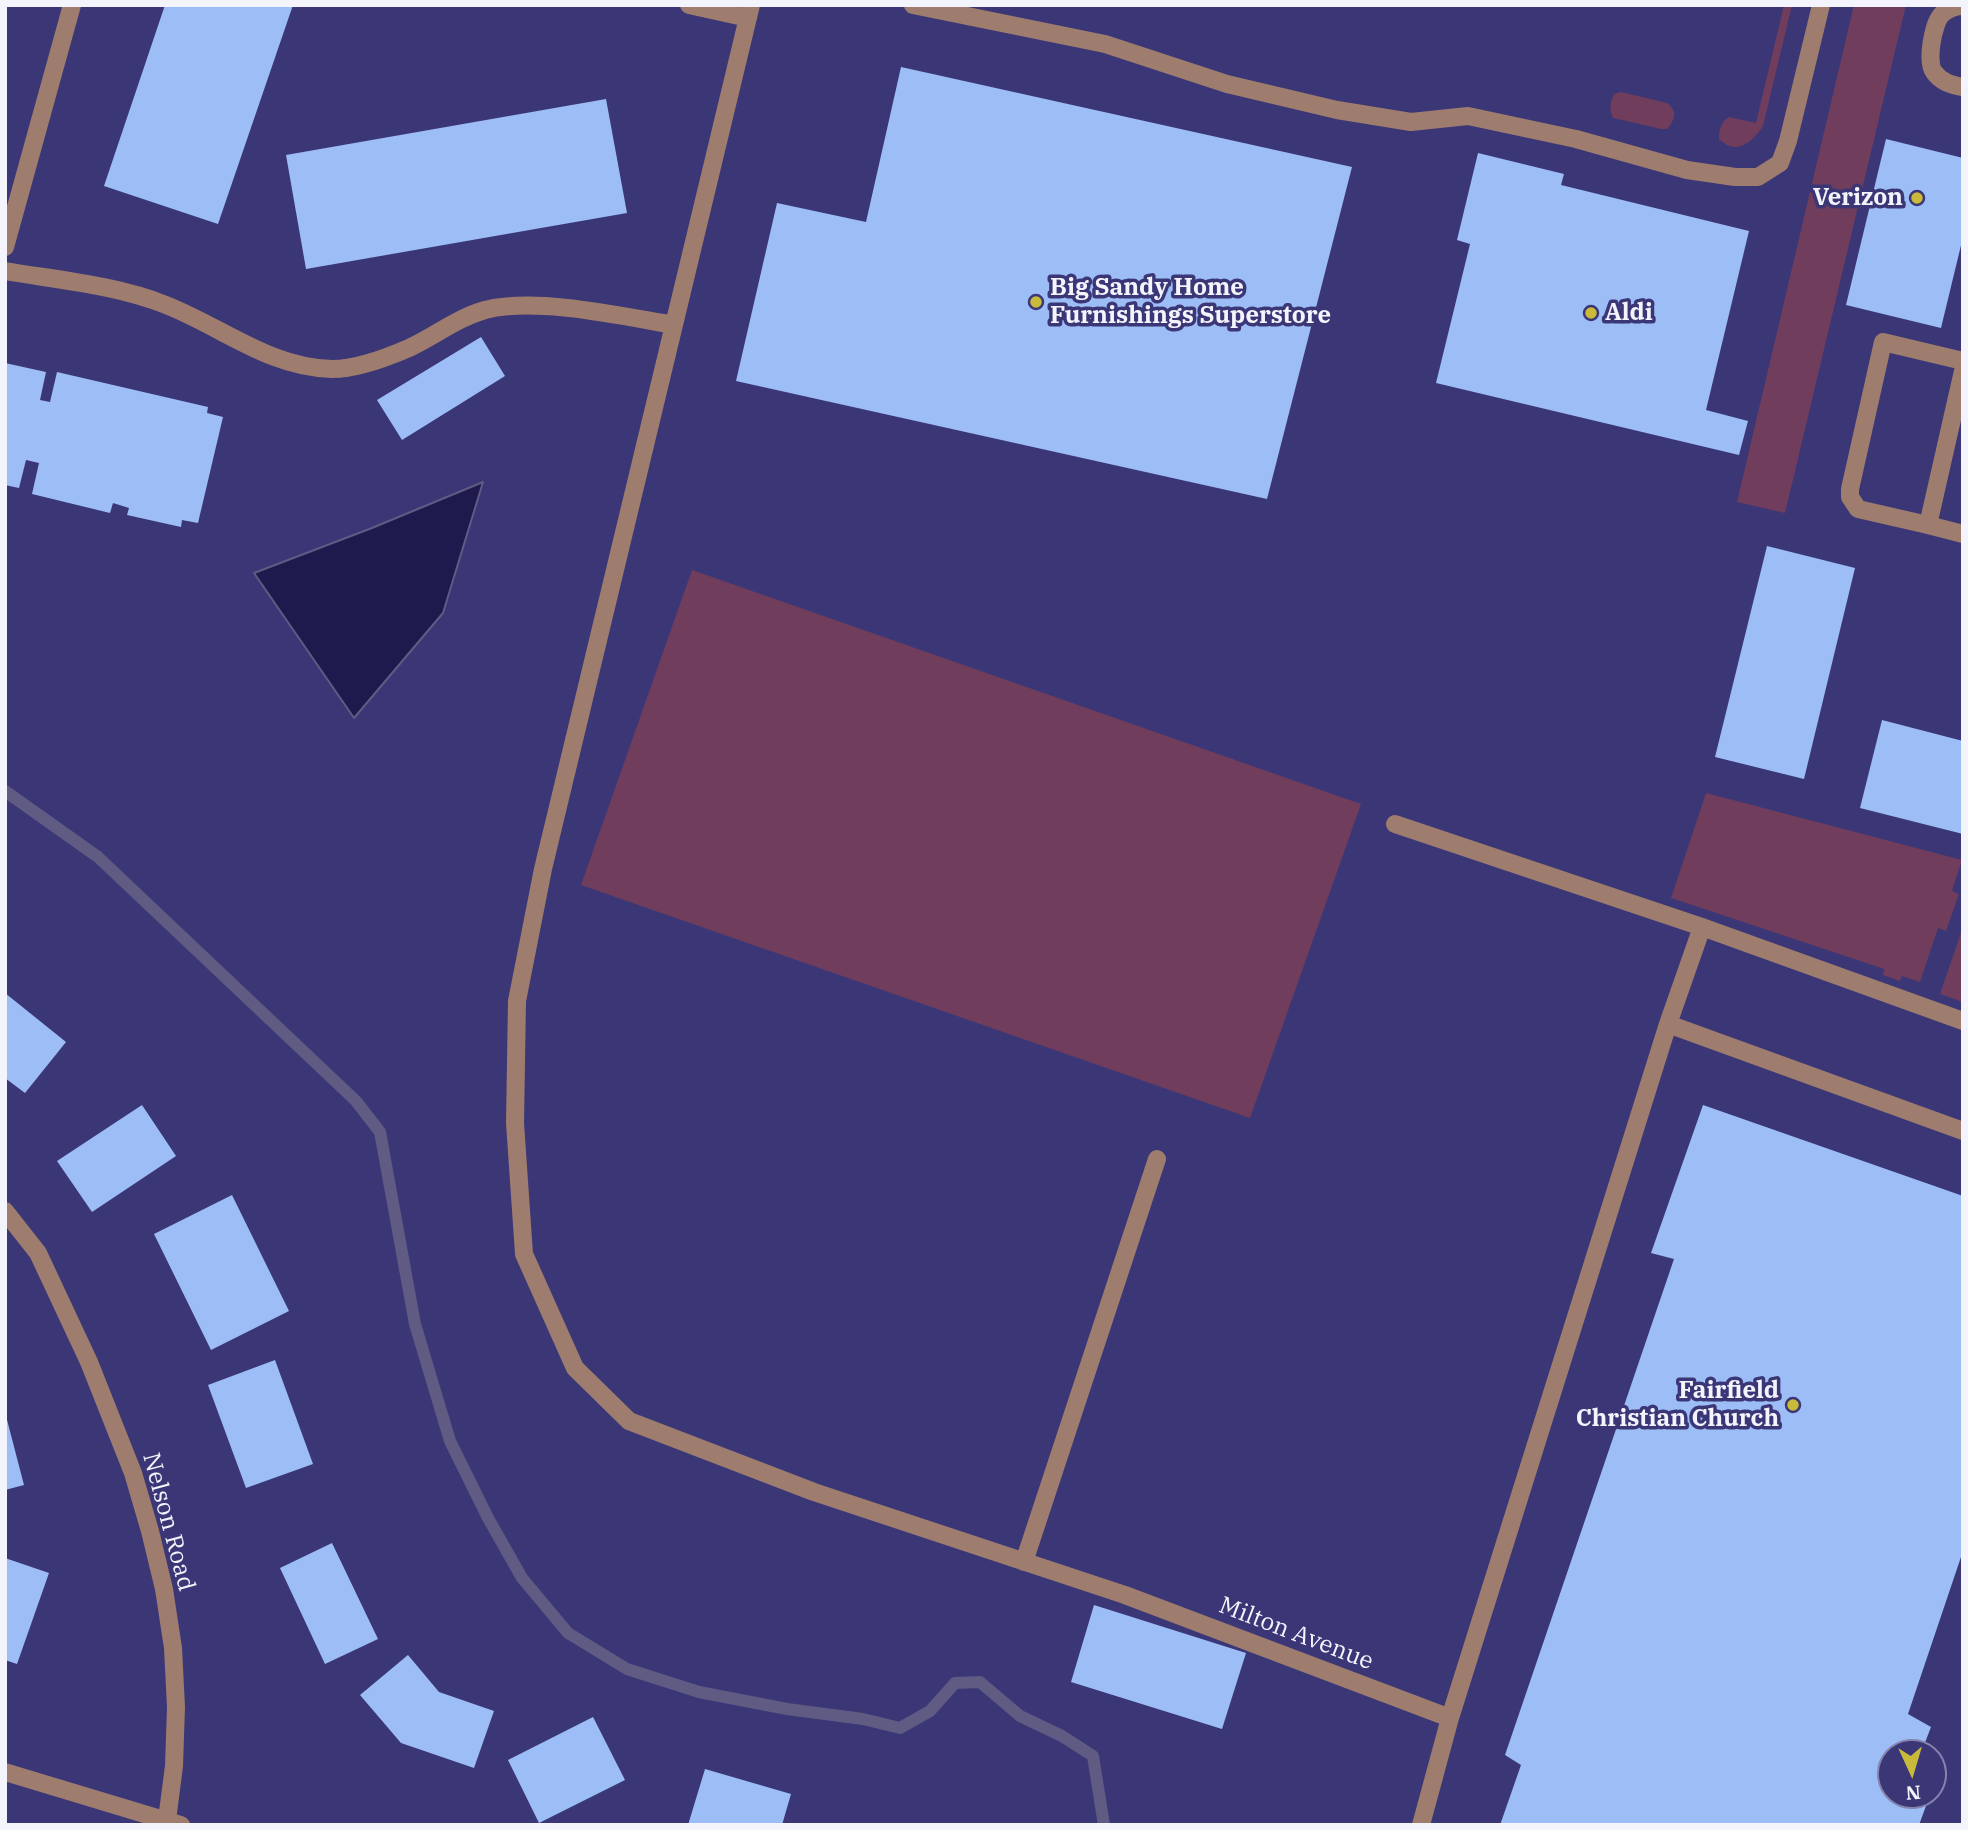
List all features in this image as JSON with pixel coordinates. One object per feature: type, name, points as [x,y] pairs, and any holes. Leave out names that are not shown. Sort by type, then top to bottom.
[{"type":"street","points":[[5,247],[72,5]]},
{"type":"street","points":[[689,5],[749,12]]},
{"type":"street","points":[[913,5],[1105,44],[1227,84],[1337,110],[1411,122],[1468,116],[1576,139],[1687,170],[1735,177],[1758,177],[1780,163],[1788,141],[1821,5]]},
{"type":"street","points":[[1963,6],[1949,9],[1937,21],[1929,57],[1930,66],[1941,80],[1963,88]]},
{"type":"street","name":"Milton Avenue","points":[[749,12],[542,869],[517,1001],[515,1123],[524,1254],[575,1368],[629,1421],[814,1492],[1125,1595],[1450,1718]]},
{"type":"street","points":[[5,271],[100,287],[164,304],[223,331],[261,353],[300,366],[335,369],[368,363],[409,348],[451,324],[485,310],[526,307],[580,310],[674,325]]},
{"type":"street","points":[[1963,361],[1883,342],[1850,489],[1850,497],[1858,509],[1963,534]]},
{"type":"street","points":[[1928,526],[1960,393],[1963,370]]},
{"type":"street","points":[[1395,824],[1702,927],[1963,1021]]},
{"type":"street","points":[[1421,1825],[1450,1718],[1668,1024],[1702,927]]},
{"type":"street","points":[[1668,1024],[1963,1131]]},
{"type":"street","points":[[1024,1562],[1157,1159]]},
{"type":"street","name":"Nelson Road","points":[[5,1211],[38,1253],[89,1362],[133,1474],[150,1531],[164,1590],[173,1648],[176,1707],[174,1822]]},
{"type":"street","points":[[5,1772],[174,1822]]},
{"type":"shaded area","points":[[1784,5],[1792,5],[1763,126],[1749,142],[1731,147],[1719,139],[1719,132],[1729,117],[1756,123]]},
{"type":"shaded area","points":[[1854,5],[1906,5],[1785,513],[1737,502]]},
{"type":"shaded area","points":[[1621,92],[1667,103],[1674,112],[1672,122],[1667,129],[1661,129],[1613,118],[1612,100],[1614,94]]},
{"type":"shaded area","points":[[483,482],[443,613],[354,718],[254,573]]},
{"type":"shaded area","points":[[692,570],[1361,804],[1250,1118],[581,885]]},
{"type":"shaded area","points":[[1706,793],[1962,860],[1952,891],[1959,894],[1946,931],[1938,928],[1920,982],[1902,976],[1900,981],[1883,975],[1884,969],[1671,898]]},
{"type":"shaded area","points":[[1963,927],[1963,1002],[1940,994]]},
{"type":"building","points":[[165,5],[293,5],[218,224],[104,186]]},
{"type":"building","name":"Big Sandy Home Furnishings Superstore","points":[[901,67],[1352,167],[1267,499],[736,381],[777,203],[866,222]]},
{"type":"building","points":[[606,99],[627,213],[306,269],[286,155]]},
{"type":"building","name":"Verizon","points":[[1886,139],[1963,158],[1963,237],[1941,328],[1846,305]]},
{"type":"building","name":"Aldi","points":[[1478,153],[1564,174],[1561,185],[1749,231],[1706,410],[1748,421],[1739,455],[1436,383],[1470,244],[1457,240]]},
{"type":"building","points":[[481,337],[505,376],[402,440],[377,400]]},
{"type":"building","points":[[5,363],[46,372],[40,400],[50,402],[57,372],[208,407],[207,413],[223,417],[198,523],[182,520],[181,527],[127,515],[129,508],[113,503],[110,513],[32,494],[39,463],[26,460],[19,488],[5,485]]},
{"type":"building","points":[[1767,546],[1855,568],[1804,779],[1715,757]]},
{"type":"building","points":[[1882,720],[1963,741],[1963,834],[1860,808]]},
{"type":"building","points":[[5,993],[66,1042],[25,1093],[5,1078]]},
{"type":"building","points":[[142,1105],[176,1156],[92,1212],[57,1161]]},
{"type":"building","name":"Fairfield Christian Church","points":[[1703,1105],[1963,1196],[1963,1551],[1908,1714],[1931,1727],[1926,1739],[1877,1739],[1877,1809],[1925,1809],[1919,1825],[1500,1825],[1521,1765],[1505,1755],[1674,1259],[1651,1253]]},
{"type":"building","points":[[232,1195],[289,1311],[211,1350],[154,1234]]},
{"type":"building","points":[[275,1360],[313,1464],[246,1488],[208,1385]]},
{"type":"building","points":[[5,1417],[24,1485],[5,1490]]},
{"type":"building","points":[[332,1543],[378,1639],[325,1664],[280,1568]]},
{"type":"building","points":[[5,1558],[49,1573],[17,1664],[5,1660]]},
{"type":"building","points":[[1094,1605],[1246,1653],[1222,1729],[1071,1682]]},
{"type":"building","points":[[408,1655],[439,1692],[494,1711],[474,1768],[401,1743],[360,1695]]},
{"type":"building","points":[[593,1717],[625,1780],[539,1823],[508,1760]]},
{"type":"building","points":[[705,1769],[791,1794],[782,1825],[688,1825]]},
{"type":"waterway","points":[[5,791],[98,857],[356,1101],[380,1132],[415,1324],[450,1441],[488,1518],[522,1578],[568,1633],[627,1669],[699,1692],[787,1709],[863,1719],[900,1728],[930,1711],[955,1683],[980,1682],[1020,1716],[1062,1736],[1093,1756],[1104,1825]]},
{"type":"place","name":"Verizon","points":[[1917,198]]},
{"type":"place","name":"Big Sandy Home Furnishings Superstore","points":[[1036,302]]},
{"type":"place","name":"Aldi","points":[[1591,313]]},
{"type":"place","name":"Fairfield Christian Church","points":[[1793,1405]]}]
